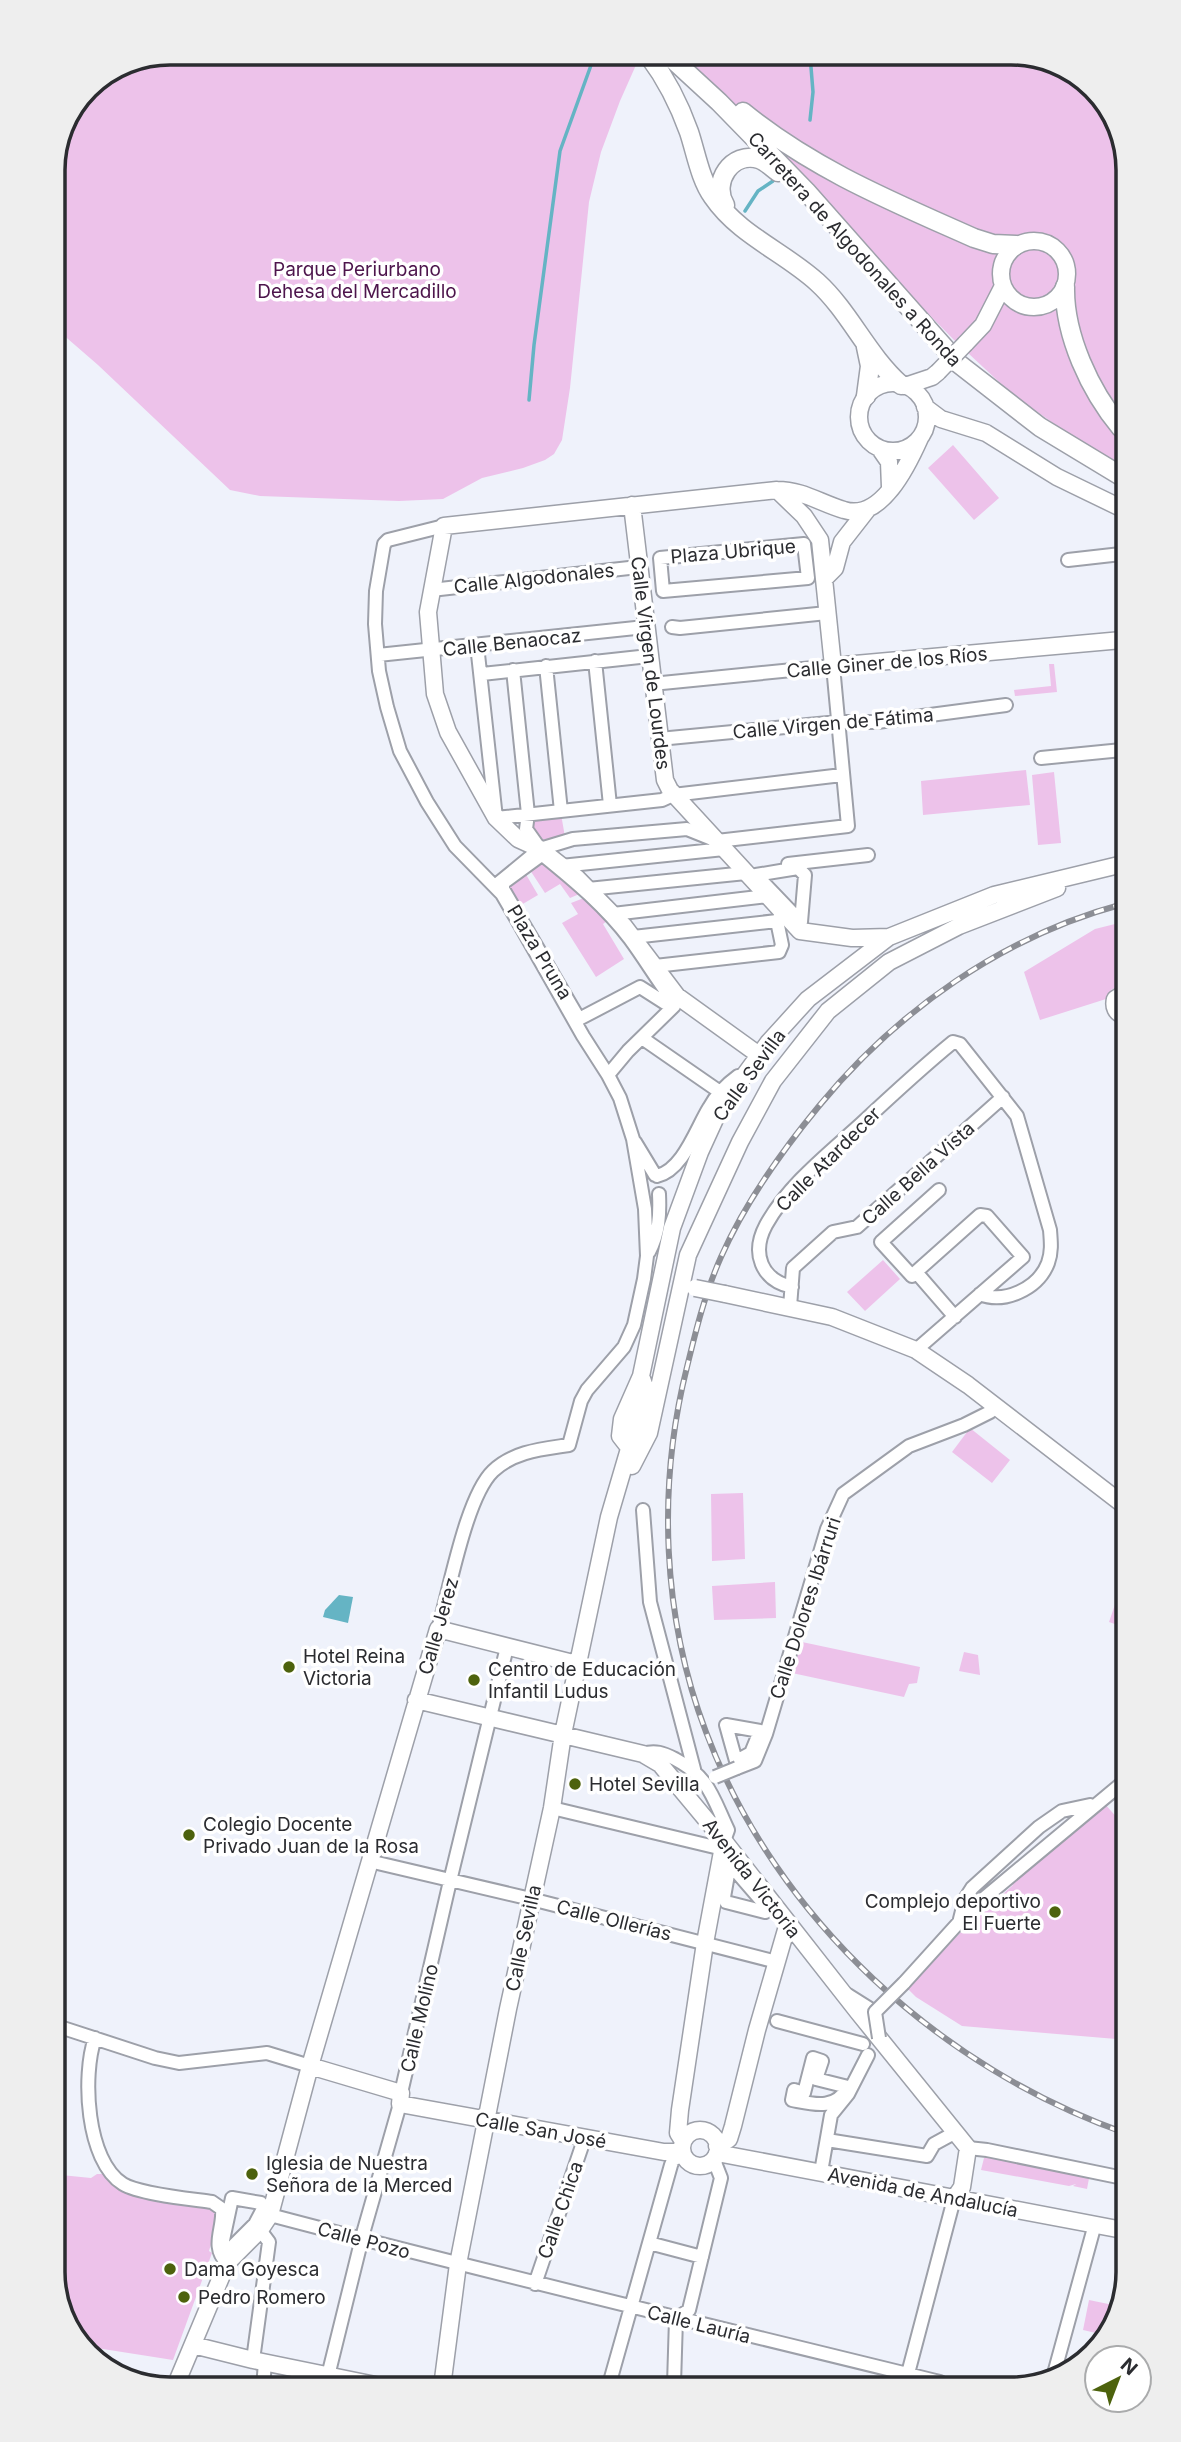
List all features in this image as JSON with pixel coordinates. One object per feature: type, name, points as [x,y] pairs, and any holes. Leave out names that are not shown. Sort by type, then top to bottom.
[{"type":"main road","points":[[655,65],[676,99],[711,194],[748,233],[816,281],[835,300],[883,368],[919,396],[924,405],[926,416],[920,437],[898,480],[867,510],[845,538],[833,572],[825,578]]},
{"type":"main road","name":"Carretera de Algodonales a Ronda","points":[[679,65],[806,191],[959,364],[1040,428],[1116,473]]},
{"type":"main road","points":[[684,70],[714,87],[763,128],[858,187],[993,244],[1016,245],[1037,240],[1057,249],[1067,266],[1065,307],[1079,355],[1097,392],[1116,420]]},
{"type":"main road","points":[[729,215],[722,200],[721,181],[724,172],[740,160],[759,159],[806,191]]},
{"type":"main road","points":[[1016,245],[1007,253],[1000,275],[1003,286],[1014,301],[1033,307],[1052,302],[1065,286]]},
{"type":"main road","points":[[924,405],[935,374],[983,325],[1003,286]]},
{"type":"main road","points":[[983,325],[1023,305]]},
{"type":"main road","points":[[866,347],[870,366],[866,396],[859,416],[860,426],[889,462],[890,487]]},
{"type":"main road","points":[[866,396],[882,385],[903,385],[935,374]]},
{"type":"main road","points":[[924,405],[941,419],[986,433],[1058,477],[1116,506]]},
{"type":"main road","points":[[880,449],[902,450],[920,437],[947,429],[966,428]]},
{"type":"main road","points":[[754,1061],[677,996],[633,937],[588,889],[561,866],[518,839],[496,818],[448,732],[435,694],[429,651],[428,612],[444,526],[777,490],[800,492],[852,512],[867,510]]},
{"type":"main road","points":[[777,490],[804,516],[817,533],[822,546],[833,666]]},
{"type":"main road","name":"Calle Virgen de Lourdes","points":[[632,505],[659,739],[665,780],[673,795],[748,873],[780,917],[800,931],[852,939],[889,937]]},
{"type":"main road","name":"Calle Giner de los Ríos","points":[[833,666],[1116,641]]},
{"type":"main road","name":"Calle Sevilla","points":[[443,2377],[458,2264],[531,1899],[552,1808],[577,1664],[616,1492],[631,1446],[620,1436],[620,1427],[641,1376],[681,1199],[716,1117],[754,1061],[808,999],[889,937],[994,895],[1116,866]]},
{"type":"main road","name":"Calle Sevilla","points":[[616,1492],[647,1441],[688,1286],[695,1235],[773,1081],[804,1041],[826,1014],[889,962],[959,926],[1052,890],[1116,874]]},
{"type":"main road","points":[[852,939],[863,942],[875,957],[875,966],[868,977]]},
{"type":"main road","points":[[808,999],[806,1007],[813,1016],[826,1014]]},
{"type":"main road","points":[[786,1023],[800,1021],[807,1030],[804,1041]]},
{"type":"main road","points":[[688,1286],[832,1317],[916,1350],[996,1406],[1116,1499]]},
{"type":"main road","points":[[631,1446],[643,1442],[649,1429]]},
{"type":"main road","points":[[438,1629],[577,1664]]},
{"type":"main road","name":"Calle Jerez","points":[[227,2263],[260,2230],[438,1629]]},
{"type":"main road","name":"Avenida Victoria","points":[[416,1700],[667,1761],[724,1845],[841,1990],[869,2016],[870,2046],[901,2066],[968,2148]]},
{"type":"main road","points":[[724,1845],[705,1943],[678,2129],[683,2149],[694,2166],[705,2166],[729,2139],[788,1923]]},
{"type":"main road","name":"Calle San José","points":[[310,2066],[401,2098],[487,2121],[664,2152],[683,2149]]},
{"type":"main road","points":[[683,2149],[691,2133],[702,2131],[712,2136],[716,2153]]},
{"type":"main road","points":[[954,2199],[962,2187],[968,2148]]},
{"type":"main road","name":"Avenida de Andalucía","points":[[716,2153],[1116,2228]]},
{"type":"main road","points":[[179,2377],[227,2263]]},
{"type":"main road","points":[[193,2345],[310,2377]]},
{"type":"street","points":[[444,526],[388,540],[384,544],[376,591],[378,655],[387,707],[400,751],[427,803],[455,846],[495,886],[608,1075],[620,1098],[633,1139],[656,1176],[662,1183],[659,1194],[649,1197],[641,1186],[645,1176],[656,1176],[666,1174],[720,1092],[754,1061]]},
{"type":"street","name":"Plaza Ubrique","points":[[804,544],[808,578],[663,591],[660,558],[804,544]]},
{"type":"street","points":[[1068,560],[1116,555]]},
{"type":"street","name":"Calle Algodonales","points":[[431,590],[638,567]]},
{"type":"street","points":[[672,627],[827,613]]},
{"type":"street","name":"Calle Benaocaz","points":[[378,655],[476,648],[645,627]]},
{"type":"street","points":[[476,648],[487,782],[489,795],[475,774],[450,720],[436,658],[440,653],[476,648]]},
{"type":"street","points":[[476,648],[482,674],[496,818],[662,800],[673,795],[842,775]]},
{"type":"street","points":[[482,674],[649,656]]},
{"type":"street","points":[[595,661],[610,806]]},
{"type":"street","points":[[546,666],[561,811]]},
{"type":"street","points":[[561,866],[682,854],[720,845],[848,826],[833,666]]},
{"type":"street","name":"Calle Giner de los Ríos","points":[[652,684],[833,666]]},
{"type":"street","points":[[513,670],[528,814],[526,829],[540,853]]},
{"type":"street","name":"Calle Virgen de Fátima","points":[[659,739],[839,722],[877,722],[1006,705]]},
{"type":"street","points":[[1041,758],[1116,751]]},
{"type":"street","points":[[495,886],[540,853],[573,839],[687,829],[720,845]]},
{"type":"street","name":"Plaza Pruna","points":[[540,853],[611,916],[670,997],[665,1003],[640,987],[579,1019],[503,889],[503,883],[540,853]]},
{"type":"street","points":[[748,873],[868,855]]},
{"type":"street","points":[[588,889],[748,873],[798,868],[805,875],[801,922],[748,873]]},
{"type":"street","points":[[613,914],[767,896]]},
{"type":"street","points":[[633,937],[780,917],[782,945],[779,952],[655,967]]},
{"type":"street","points":[[608,1075],[628,1051],[674,1006],[677,996]]},
{"type":"street","points":[[642,1038],[720,1092]]},
{"type":"street","name":"Calle Atardecer","points":[[792,1287],[777,1283],[762,1267],[759,1251],[764,1228],[778,1206],[833,1149],[953,1042],[960,1044],[1003,1097]]},
{"type":"street","points":[[980,1294],[992,1299],[1005,1298],[1021,1290],[1043,1272],[1051,1246],[1050,1230],[1022,1130],[1017,1116],[1003,1097]]},
{"type":"street","name":"Calle Bella Vista","points":[[790,1307],[793,1268],[833,1232],[857,1227],[1003,1097]]},
{"type":"street","name":"Calle Jerez","points":[[438,1629],[467,1521],[478,1491],[494,1470],[513,1458],[528,1451],[569,1445],[581,1401],[587,1390],[624,1347],[634,1325],[647,1256],[645,1209],[633,1139]]},
{"type":"street","points":[[648,1161],[664,1167],[675,1164]]},
{"type":"street","points":[[916,1350],[1023,1257],[987,1216],[980,1215],[912,1276],[881,1242],[939,1190]]},
{"type":"street","name":"Calle Jerez","points":[[647,1256],[656,1239],[660,1216],[659,1194]]},
{"type":"street","points":[[916,1272],[954,1317]]},
{"type":"street","name":"Calle Dolores Ibárruri","points":[[710,1778],[755,1760],[766,1734],[827,1530],[843,1494],[909,1446],[964,1425],[996,1406]]},
{"type":"street","points":[[643,1510],[650,1602],[694,1769]]},
{"type":"street","name":"Calle Molino","points":[[327,2377],[401,2098],[507,1647]]},
{"type":"street","points":[[552,1808],[724,1845],[728,1830],[710,1778],[694,1769],[667,1761]]},
{"type":"street","points":[[869,2016],[957,1926],[965,1899],[972,1888],[1039,1827],[1062,1811],[1086,1807],[1116,1788]]},
{"type":"street","name":"Calle Ollerías","points":[[369,1861],[777,1962]]},
{"type":"street","points":[[777,2021],[870,2046],[848,2094],[831,2115],[821,2172]]},
{"type":"street","points":[[65,2029],[155,2058],[179,2063],[267,2053],[310,2066]]},
{"type":"street","points":[[95,2038],[91,2049],[89,2106],[93,2131],[107,2167],[124,2185],[212,2202],[222,2209],[223,2220],[217,2241],[222,2258],[227,2263]]},
{"type":"street","points":[[813,2058],[822,2061],[816,2079],[848,2087],[841,2097],[827,2105],[792,2100],[794,2090],[804,2093],[813,2058]]},
{"type":"street","points":[[827,2140],[928,2156],[934,2144],[956,2132]]},
{"type":"street","name":"Calle Chica","points":[[535,2284],[586,2137]]},
{"type":"street","points":[[968,2148],[1116,2177]]},
{"type":"street","points":[[611,2377],[671,2165],[683,2149]]},
{"type":"street","points":[[674,2377],[676,2319],[689,2310],[721,2178],[716,2153]]},
{"type":"street","points":[[907,2377],[954,2199]]},
{"type":"street","name":"Calle Pozo","points":[[266,2209],[362,2241],[458,2264]]},
{"type":"street","points":[[1056,2367],[1095,2224]]},
{"type":"street","points":[[260,2230],[269,2242],[259,2361],[262,2377]]},
{"type":"street","points":[[649,2243],[702,2257]]},
{"type":"street","name":"Calle Lauría","points":[[458,2264],[903,2377]]},
{"type":"green space","name":"Parque Periurbano Dehesa del Mercadillo","points":[[170,65],[636,65],[601,152],[589,202],[562,440],[554,454],[545,460],[482,478],[443,499],[399,501],[260,496],[230,490],[65,336],[65,163],[68,143],[86,106],[117,79],[136,70]]},
{"type":"green space","points":[[685,65],[1018,65],[1038,68],[1064,79],[1095,106],[1108,130],[1114,149],[1116,170],[1116,464],[1012,394],[954,340]]},
{"type":"green space","points":[[953,445],[999,498],[974,520],[928,468]]},
{"type":"green space","points":[[1049,664],[1054,664],[1057,692],[1015,696],[1014,690],[1051,686]]},
{"type":"green space","points":[[1026,770],[1030,805],[923,815],[921,781]]},
{"type":"green space","points":[[1054,772],[1061,843],[1038,845],[1032,775]]},
{"type":"green space","points":[[561,814],[565,837],[540,840],[529,822],[535,817]]},
{"type":"green space","points":[[540,858],[584,892],[570,898],[560,884],[545,893],[528,867]]},
{"type":"green space","points":[[524,871],[538,895],[521,905],[528,916],[523,919],[506,884]]},
{"type":"green space","points":[[589,896],[611,918],[603,924],[624,959],[596,977],[562,923],[578,914],[571,903]]},
{"type":"green space","points":[[1116,924],[1116,988],[1111,990],[1106,999],[1040,1020],[1024,972],[1095,929]]},
{"type":"green space","points":[[883,1260],[900,1279],[865,1311],[847,1292]]},
{"type":"green space","points":[[970,1428],[1010,1460],[992,1483],[952,1452]]},
{"type":"green space","points":[[743,1493],[745,1559],[712,1561],[711,1494]]},
{"type":"green space","points":[[775,1582],[776,1618],[714,1620],[712,1586]]},
{"type":"green space","points":[[1116,1602],[1116,1624],[1109,1622]]},
{"type":"green space","points":[[802,1642],[920,1667],[917,1683],[909,1684],[904,1697],[792,1673]]},
{"type":"green space","points":[[964,1652],[978,1655],[980,1675],[959,1671]]},
{"type":"green space","name":"Complejo deportivo El Fuerte","points":[[1104,1803],[1116,1817],[1116,2039],[962,2026],[916,1997],[907,1988],[959,1934],[1013,1885],[1012,1883]]},
{"type":"green space","points":[[989,2156],[1090,2173],[1087,2189],[1073,2186],[1076,2184],[1069,2186],[981,2170],[984,2158]]},
{"type":"green space","points":[[97,2174],[105,2174],[211,2208],[215,2212],[217,2223],[209,2251],[212,2253],[173,2360],[98,2348],[86,2336],[73,2312],[67,2293],[65,2272],[65,2175],[91,2178]]},
{"type":"green space","points":[[1089,2300],[1111,2305],[1097,2333],[1083,2330]]},
{"type":"water","points":[[339,1595],[353,1597],[348,1623],[323,1617],[325,1610]]},
{"type":"waterway","points":[[529,400],[560,151],[591,65]]},
{"type":"waterway","points":[[810,120],[813,92],[811,65]]},
{"type":"waterway","points":[[745,211],[758,191],[773,181]]},
{"type":"railway","points":[[1116,906],[1036,936],[955,981],[918,1009],[850,1071],[791,1141],[741,1217],[710,1284],[677,1412],[668,1504],[673,1597],[691,1688],[706,1732],[737,1800],[775,1865],[821,1924],[873,1979],[931,2028],[993,2070],[1059,2106],[1116,2129]]},
{"type":"place","name":"Hotel Reina Victoria","points":[[289,1667]]},
{"type":"place","name":"Centro de Educación Infantil Ludus","points":[[474,1680]]},
{"type":"place","name":"Hotel Sevilla","points":[[575,1784]]},
{"type":"place","name":"Colegio Docente Privado Juan de la Rosa","points":[[189,1835]]},
{"type":"place","name":"Complejo deportivo El Fuerte","points":[[1055,1912]]},
{"type":"place","name":"Iglesia de Nuestra Señora de la Merced","points":[[252,2174]]},
{"type":"place","name":"Dama Goyesca","points":[[170,2269]]},
{"type":"place","name":"Pedro Romero","points":[[184,2297]]}]
